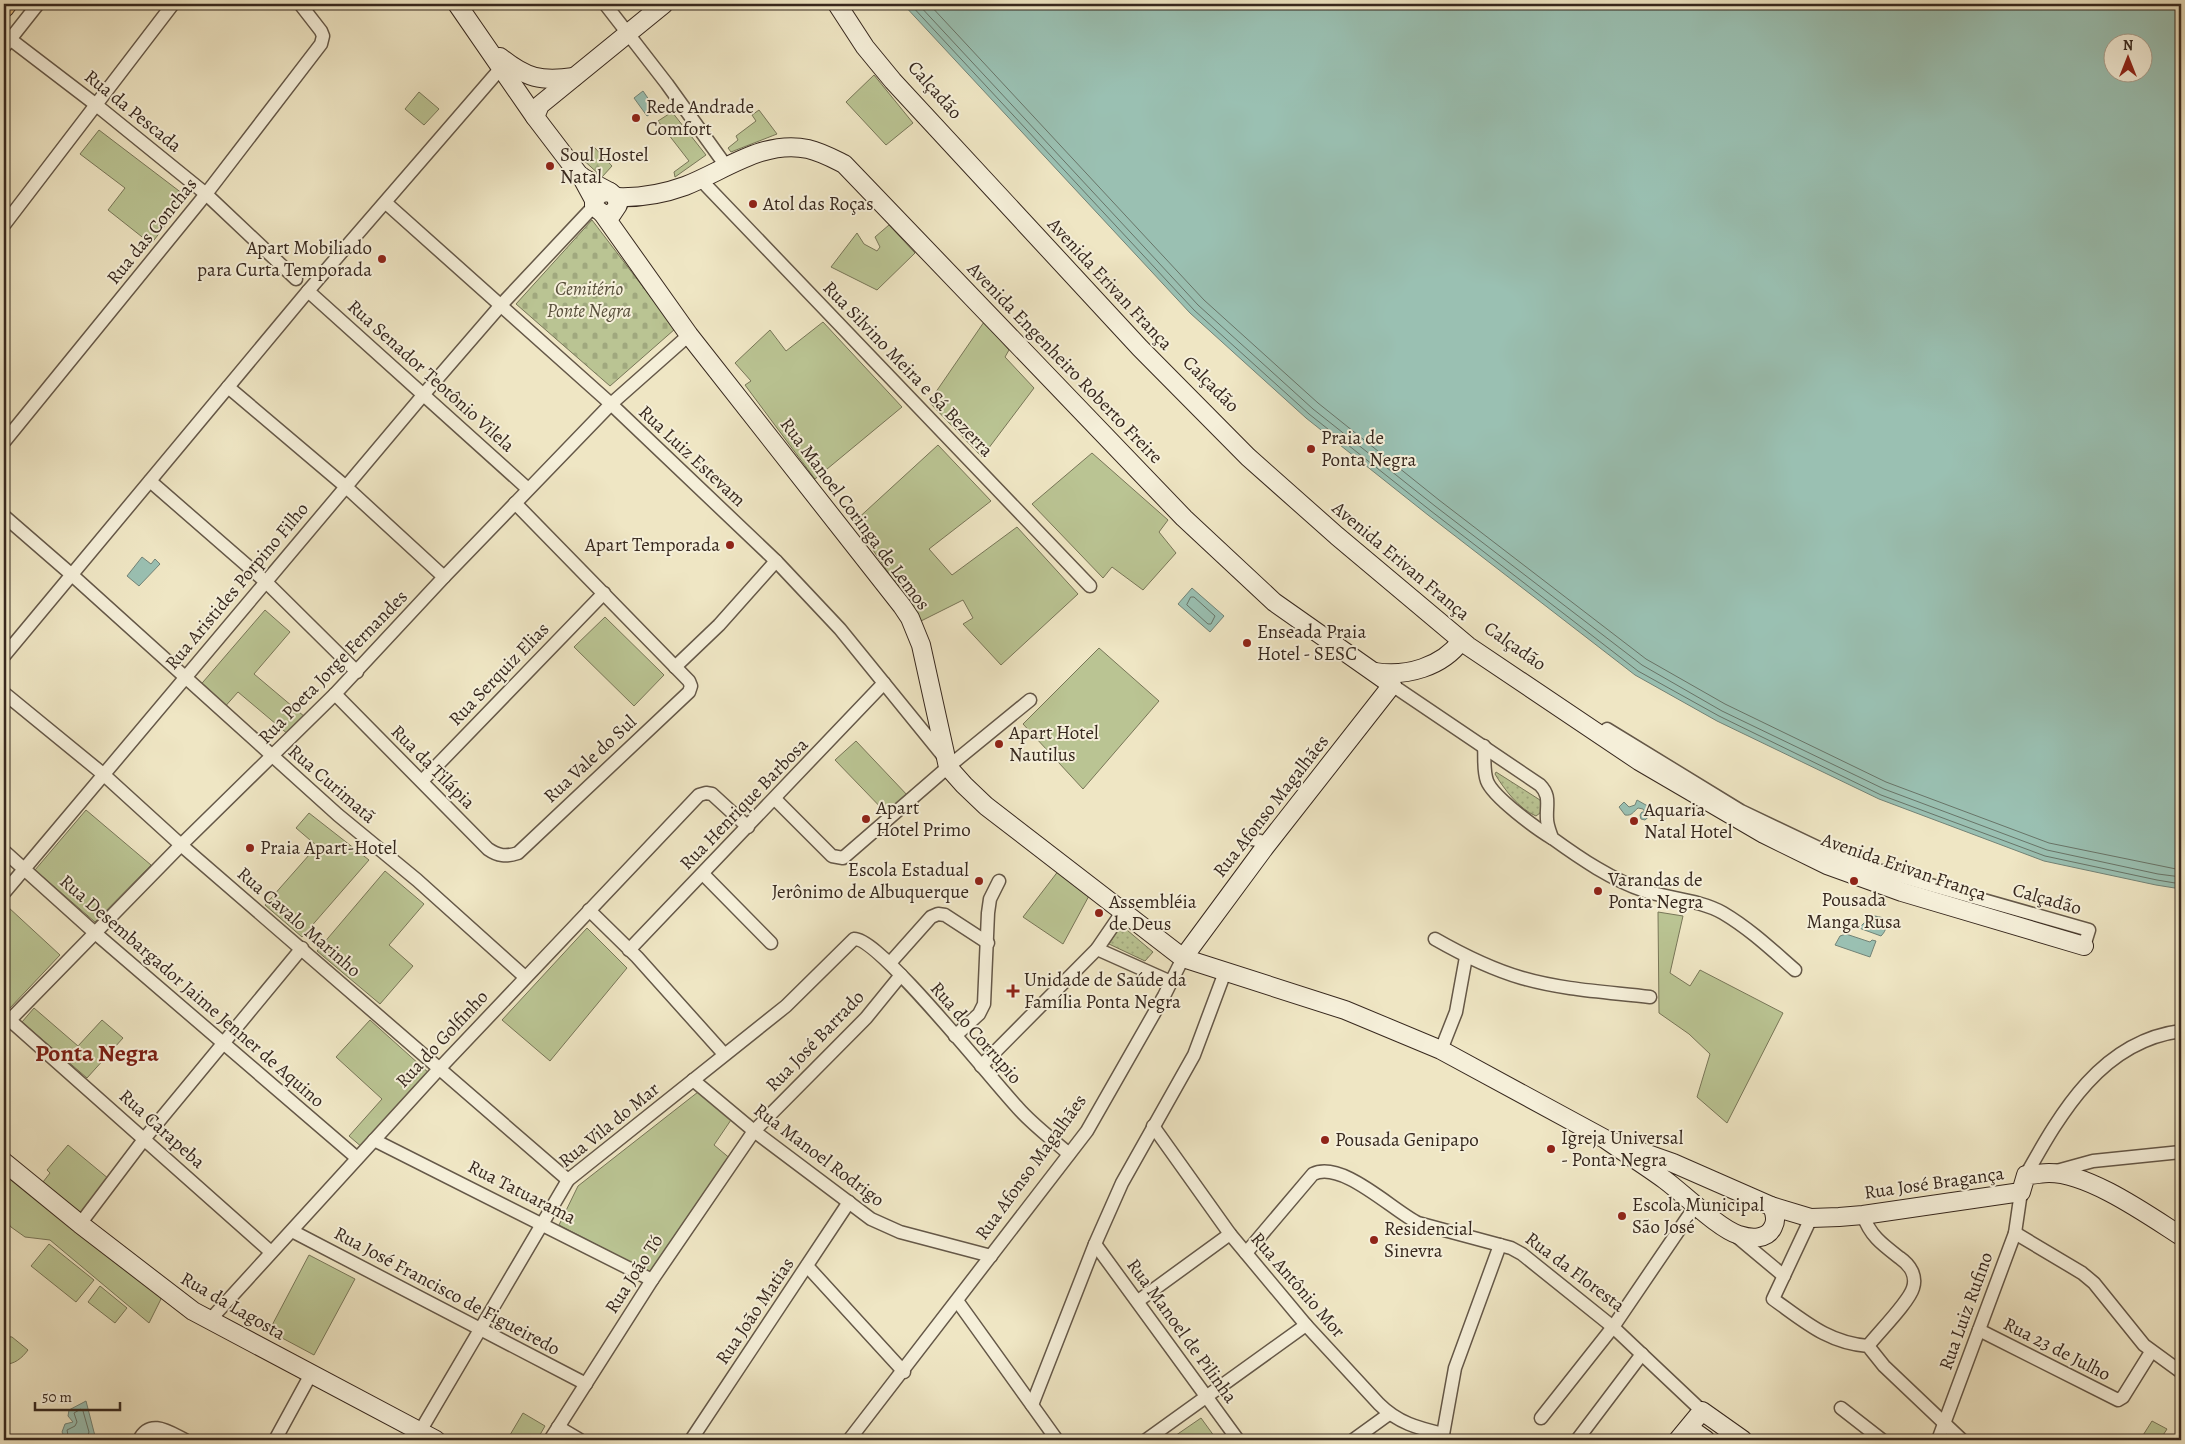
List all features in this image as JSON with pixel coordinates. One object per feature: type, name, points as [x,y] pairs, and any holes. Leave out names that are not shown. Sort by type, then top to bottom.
[{"type":"main road","points":[[4,8],[7,4]]},
{"type":"street","points":[[7,43],[38,4]]},
{"type":"street","points":[[4,225],[172,4]]},
{"type":"street","name":"Rua das Conchas","points":[[4,442],[206,194],[323,40],[321,31],[300,4]]},
{"type":"street","name":"Avenida Engenheiro Roberto Freire","points":[[457,4],[535,117],[580,176],[607,207],[632,198],[668,191],[700,179],[757,153],[774,148],[807,148],[844,164],[1184,518],[1274,602],[1373,672]]},
{"type":"street","points":[[605,4],[726,166]]},
{"type":"street","points":[[535,117],[540,105],[664,4]]},
{"type":"street","name":"Avenida Erivan França","points":[[837,4],[865,46],[893,81],[1140,348],[1248,457],[1337,536],[1461,640],[1639,761],[1764,834],[1827,865],[1902,892],[2084,946]]},
{"type":"street","name":"Calçadão","points":[[845,4],[863,33],[888,65],[990,179],[1132,332],[1264,463],[1349,540],[1461,631],[1557,698],[1741,811],[1846,860],[2088,930],[2084,946]]},
{"type":"street","name":"Rua da Pescada","points":[[7,43],[95,104],[206,194],[296,279]]},
{"type":"street","points":[[486,45],[525,75],[550,80],[575,77]]},
{"type":"street","points":[[4,656],[308,291],[501,68]]},
{"type":"street","name":"Rua Silvino Meira e Sá Bezerra","points":[[700,179],[1090,586]]},
{"type":"street","name":"Rua Luiz Estevam","points":[[386,203],[611,404],[776,561],[840,628],[947,764]]},
{"type":"street","name":"Rua Aristides Porpino Filho","points":[[4,893],[345,486],[501,305],[607,207]]},
{"type":"street","name":"Rua Manoel Coringa de Lemos","points":[[607,207],[689,335],[910,618],[921,646],[947,764],[964,785],[986,806],[1183,958],[1345,1010],[1441,1050],[1605,1139]]},
{"type":"street","name":"Rua Senador Teotônio Vilela","points":[[308,291],[528,489]]},
{"type":"street","name":"Rua Poeta Jorge Fernandes","points":[[6,1020],[357,672],[514,503],[611,404],[689,335]]},
{"type":"street","points":[[228,387],[345,486],[444,577]]},
{"type":"street","points":[[150,481],[266,582],[357,672]]},
{"type":"street","points":[[514,503],[675,667],[719,625],[776,561]]},
{"type":"street","name":"Rua Curimatã","points":[[4,516],[338,815],[417,880],[525,977]]},
{"type":"street","name":"Rua Serquiz Elias","points":[[422,781],[604,593]]},
{"type":"street","points":[[1373,672],[1390,674],[1410,673],[1453,651],[1461,640]]},
{"type":"street","name":"Rua Vale do Sul","points":[[510,856],[518,853],[689,692],[691,684],[675,667]]},
{"type":"street","points":[[1373,672],[1484,746],[1544,789],[1548,799],[1547,820],[1552,838]]},
{"type":"street","name":"Rua Henrique Barbosa","points":[[629,950],[884,683]]},
{"type":"street","name":"Rua Afonso Magalhães","points":[[849,1440],[958,1302],[1095,1120],[1172,982],[1183,958],[1260,841],[1392,685]]},
{"type":"street","name":"Rua Cavalo Marinho","points":[[4,693],[103,774],[181,845],[568,1180]]},
{"type":"street","name":"Rua da Tilápia","points":[[335,694],[488,848],[495,854],[510,856]]},
{"type":"street","points":[[775,799],[832,856],[839,858],[847,854],[947,764],[1030,700]]},
{"type":"street","points":[[1484,746],[1486,776],[1490,786],[1535,828],[1624,883],[1647,892],[1692,902],[1722,912],[1750,932],[1796,970]]},
{"type":"street","name":"Rua do Golfinho","points":[[209,1321],[439,1069],[699,795],[709,793],[748,827]]},
{"type":"street","name":"Rua Desembargador Jaime Jenner de Aquino","points":[[4,851],[223,1045],[357,1158]]},
{"type":"street","points":[[703,874],[771,943]]},
{"type":"street","points":[[955,1036],[983,1007],[990,899],[999,881]]},
{"type":"street","points":[[589,910],[629,950],[724,1054]]},
{"type":"street","points":[[980,1066],[1097,949],[1123,911]]},
{"type":"street","points":[[890,963],[931,917],[938,914],[945,915],[988,943]]},
{"type":"street","points":[[1435,939],[1466,957],[1498,971],[1548,984],[1650,997]]},
{"type":"street","name":"Rua do Corrupio","points":[[854,940],[863,941],[890,963],[1019,1110],[1069,1154]]},
{"type":"street","name":"Rua Vila do Mar","points":[[417,1436],[568,1180],[786,1006],[854,940]]},
{"type":"street","points":[[80,1224],[145,1138],[302,948]]},
{"type":"street","points":[[1097,949],[1172,982]]},
{"type":"street","points":[[1441,1050],[1456,1012],[1466,957]]},
{"type":"street","points":[[1032,1405],[1095,1244],[1122,1183],[1194,1055],[1225,972]]},
{"type":"street","name":"Rua José Barrado","points":[[754,1132],[866,1018],[901,975]]},
{"type":"street","name":"Rua Carapeba","points":[[6,1020],[145,1138],[271,1252]]},
{"type":"street","points":[[2024,1184],[2049,1133],[2079,1090],[2097,1072],[2124,1053],[2149,1040],[2181,1031]]},
{"type":"street","name":"Rua Manoel Rodrigo","points":[[694,1080],[754,1132],[871,1219],[900,1232],[991,1256]]},
{"type":"street","name":"Rua Antônio Mor","points":[[1153,1126],[1230,1234],[1306,1325],[1389,1414],[1408,1425],[1443,1437]]},
{"type":"street","name":"Rua João Tó","points":[[550,1440],[652,1280],[754,1132]]},
{"type":"street","points":[[1605,1139],[1664,1180],[1732,1232],[1784,1276]]},
{"type":"street","name":"Rua José Bragança","points":[[1605,1139],[1673,1163],[1771,1206],[1811,1218],[1863,1215],[2024,1184],[2051,1173],[2093,1161],[2181,1152]]},
{"type":"street","name":"Rua Tatuarama","points":[[374,1140],[652,1280]]},
{"type":"street","name":"Rua da Lagosta","points":[[4,1162],[171,1296],[209,1321],[311,1374],[417,1436],[436,1440]]},
{"type":"street","name":"Rua da Floresta","points":[[1246,1253],[1313,1174],[1325,1170],[1358,1184],[1404,1216],[1418,1223],[1500,1245],[1522,1254],[1613,1327],[1702,1411],[1743,1440]]},
{"type":"street","points":[[2051,1173],[2079,1180],[2107,1191],[2181,1236]]},
{"type":"street","name":"Rua Luiz Rufino","points":[[1938,1440],[2015,1234],[2024,1184]]},
{"type":"street","name":"Rua João Matias","points":[[691,1440],[849,1202]]},
{"type":"street","points":[[1541,1418],[1613,1327],[1696,1205]]},
{"type":"street","points":[[1732,1232],[1748,1238],[1757,1238],[1769,1233],[1774,1227],[1775,1218],[1775,1212],[1771,1206]]},
{"type":"street","points":[[1863,1215],[1867,1227],[1876,1240],[1909,1265],[1914,1278],[1912,1292],[1868,1346]]},
{"type":"street","points":[[1811,1218],[1772,1300],[1841,1343],[1868,1346],[1884,1366],[1962,1440]]},
{"type":"street","name":"Rua José Francisco de Figueiredo","points":[[292,1231],[586,1384]]},
{"type":"street","points":[[1138,1301],[1230,1234]]},
{"type":"street","points":[[2015,1234],[2082,1273],[2094,1283],[2134,1334],[2151,1352],[2181,1372]]},
{"type":"street","name":"Rua Manoel de Pilinha","points":[[1095,1244],[1208,1396],[1238,1440]]},
{"type":"street","points":[[1443,1437],[1455,1368],[1500,1245]]},
{"type":"street","points":[[807,1266],[904,1372]]},
{"type":"street","points":[[958,1302],[1057,1440]]},
{"type":"street","points":[[1146,1440],[1306,1325]]},
{"type":"street","name":"Rua 23 de Julho","points":[[1979,1330],[2118,1400],[2124,1397],[2151,1352]]},
{"type":"street","points":[[1578,1440],[1642,1354]]},
{"type":"street","points":[[275,1440],[311,1374]]},
{"type":"street","points":[[1841,1408],[1882,1440]]},
{"type":"street","points":[[1702,1411],[1683,1434],[1706,1440]]},
{"type":"street","points":[[1353,1440],[1389,1414]]},
{"type":"street","points":[[558,1427],[580,1440]]},
{"type":"street","points":[[138,1440],[148,1429],[164,1429],[185,1440]]},
{"type":"green space","points":[[874,75],[913,123],[886,145],[846,102]]},
{"type":"green space","points":[[419,92],[439,109],[424,125],[405,109]]},
{"type":"green space","points":[[759,110],[777,134],[731,152],[728,148],[738,140],[736,136],[756,121],[752,115]]},
{"type":"green space","points":[[672,112],[706,155],[675,177],[674,172],[689,161],[658,121]]},
{"type":"green space","points":[[99,130],[187,197],[151,244],[108,210],[125,188],[80,154]]},
{"type":"green space","points":[[594,147],[612,166],[602,177],[580,157]]},
{"type":"green space","name":"Cemitério Ponte Negra","points":[[592,220],[675,329],[610,386],[516,304]]},
{"type":"green space","points":[[889,225],[915,253],[877,290],[831,267],[857,233],[864,244],[877,251],[880,247],[875,237]]},
{"type":"green space","points":[[823,322],[902,407],[815,479],[745,385],[751,381],[735,363],[770,330],[786,351]]},
{"type":"green space","points":[[984,322],[1009,350],[1005,357],[1034,388],[982,457],[929,402]]},
{"type":"green space","points":[[938,445],[991,501],[929,549],[952,575],[1017,527],[1078,594],[1001,665],[963,624],[973,618],[963,600],[921,621],[854,522]]},
{"type":"green space","points":[[1092,453],[1168,520],[1159,532],[1176,553],[1143,590],[1112,567],[1103,578],[1032,504]]},
{"type":"green space","points":[[265,610],[290,632],[254,674],[305,717],[289,735],[238,692],[222,710],[197,689]]},
{"type":"green space","points":[[605,617],[664,675],[634,706],[574,647]]},
{"type":"green space","points":[[1099,648],[1159,701],[1083,789],[1023,724]]},
{"type":"green space","points":[[856,741],[909,797],[889,816],[835,760]]},
{"type":"green space","points":[[1496,772],[1540,800],[1543,807],[1540,813],[1536,816],[1518,804],[1503,786],[1495,774]]},
{"type":"green space","points":[[86,810],[151,865],[95,922],[35,870]]},
{"type":"green space","points":[[309,813],[369,860],[302,937],[265,905],[317,846],[296,828]]},
{"type":"green space","points":[[1059,870],[1090,894],[1063,944],[1023,917]]},
{"type":"green space","points":[[385,871],[424,904],[389,945],[413,966],[380,1004],[317,951]]},
{"type":"green space","points":[[8,907],[60,955],[10,1008],[4,1003],[4,911]]},
{"type":"green space","points":[[1658,912],[1683,916],[1670,973],[1690,986],[1700,970],[1783,1013],[1727,1123],[1697,1097],[1710,1054],[1689,1034],[1659,1013]]},
{"type":"green space","points":[[1121,925],[1153,952],[1145,961],[1109,944]]},
{"type":"green space","points":[[587,928],[627,968],[550,1061],[502,1020]]},
{"type":"green space","points":[[34,1008],[78,1046],[102,1020],[123,1038],[87,1078],[22,1022]]},
{"type":"green space","points":[[370,1020],[430,1074],[363,1148],[349,1136],[382,1099],[336,1057]]},
{"type":"green space","points":[[698,1092],[733,1117],[714,1145],[732,1160],[651,1273],[559,1225],[578,1186]]},
{"type":"green space","points":[[68,1145],[109,1179],[81,1213],[43,1182],[50,1173],[47,1170]]},
{"type":"green space","points":[[4,1168],[162,1297],[149,1323],[50,1240],[25,1237],[11,1227],[4,1218]]},
{"type":"green space","points":[[49,1244],[94,1280],[76,1302],[31,1266]]},
{"type":"green space","points":[[309,1255],[355,1279],[314,1355],[269,1331]]},
{"type":"green space","points":[[100,1286],[127,1308],[115,1323],[88,1302]]},
{"type":"green space","points":[[4,1336],[12,1337],[28,1350],[14,1362],[4,1364]]},
{"type":"green space","points":[[523,1413],[545,1426],[537,1440],[507,1440]]},
{"type":"green space","points":[[1201,1418],[1217,1440],[1169,1440]]},
{"type":"green space","points":[[2152,1421],[2167,1429],[2160,1440],[2140,1440]]},
{"type":"water","points":[[903,4],[2181,4],[2181,889],[2044,861],[1879,799],[1717,721],[1635,675],[1306,418],[1190,313]]},
{"type":"water","points":[[643,91],[656,110],[647,116],[634,98]]},
{"type":"water","points":[[142,557],[151,564],[155,559],[160,564],[139,586],[127,576]]},
{"type":"water","points":[[1192,588],[1224,616],[1210,632],[1178,604]]},
{"type":"water","points":[[1637,800],[1653,809],[1653,813],[1645,820],[1641,819],[1640,815],[1642,812],[1645,812],[1643,809],[1638,808],[1631,814],[1625,815],[1619,807],[1624,802],[1629,807],[1635,805]]},
{"type":"water","points":[[1870,917],[1884,918],[1885,921],[1885,930],[1881,936],[1859,928]]},
{"type":"water","points":[[1846,934],[1870,942],[1872,940],[1876,941],[1870,957],[1835,945],[1840,936]]},
{"type":"water","points":[[86,1401],[95,1436],[87,1440],[64,1440],[62,1432],[65,1424],[73,1422],[68,1416],[69,1410]]},
{"type":"place","name":"Rede Andrade Comfort","points":[[636,118]]},
{"type":"place","name":"Soul Hostel Natal","points":[[550,166]]},
{"type":"place","name":"Atol das Roças","points":[[753,204]]},
{"type":"place","name":"Apart Mobiliado para Curta Temporada","points":[[382,259]]},
{"type":"place","name":"Praia de Ponta Negra","points":[[1311,449]]},
{"type":"place","name":"Apart Temporada","points":[[730,545]]},
{"type":"place","name":"Enseada Praia Hotel - SESC","points":[[1247,643]]},
{"type":"place","name":"Apart Hotel Nautilus","points":[[999,744]]},
{"type":"place","name":"Apart Hotel Primo","points":[[866,819]]},
{"type":"place","name":"Aquaria Natal Hotel","points":[[1634,821]]},
{"type":"place","name":"Praia Apart-Hotel","points":[[250,848]]},
{"type":"place","name":"Escola Estadual Jerônimo de Albuquerque","points":[[979,881]]},
{"type":"place","name":"Pousada Manga Rusa","points":[[1854,881]]},
{"type":"place","name":"Varandas de Ponta Negra","points":[[1598,891]]},
{"type":"place","name":"Assembléia de Deus","points":[[1099,913]]},
{"type":"place","name":"Unidade de Saúde da Família Ponta Negra","points":[[1013,991]]},
{"type":"place","name":"Pousada Genipapo","points":[[1325,1140]]},
{"type":"place","name":"Igreja Universal - Ponta Negra","points":[[1551,1149]]},
{"type":"place","name":"Escola Municipal São José","points":[[1622,1216]]},
{"type":"place","name":"Residencial Sinevra","points":[[1374,1240]]},
{"type":"district","name":"Ponta Negra","points":[[97,1053]]}]
